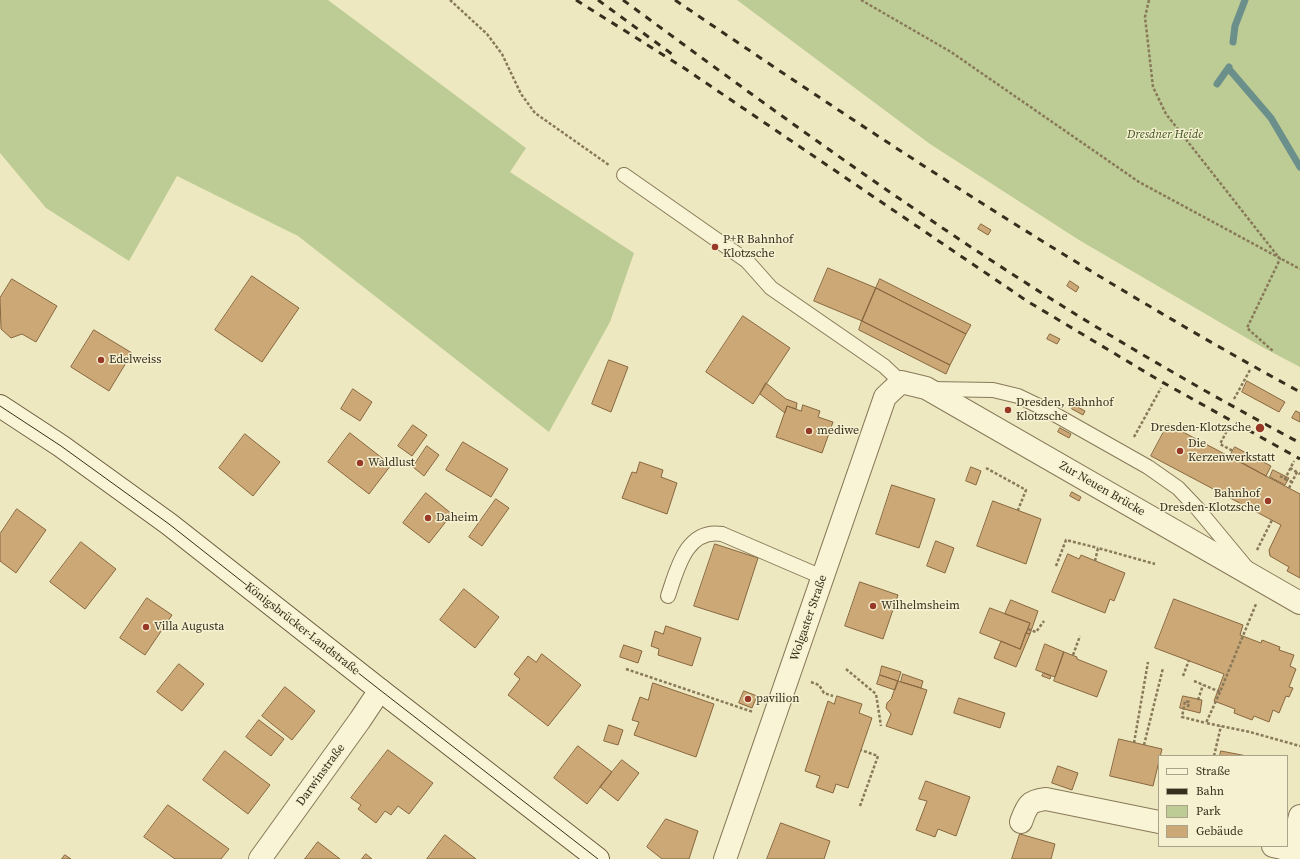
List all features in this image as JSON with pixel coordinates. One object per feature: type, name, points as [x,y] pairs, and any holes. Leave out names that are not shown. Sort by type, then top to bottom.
[{"type":"street","name":"Zur Neuen Brücke","points":[[901,382],[926,388],[1300,603]]},
{"type":"street","name":"Wolgaster Straße","points":[[725,859],[886,396],[901,382]]},
{"type":"street","name":"Königsbrücker Landstraße","points":[[0,406],[62,446],[169,524],[598,859]]},
{"type":"street","name":"Darwinstraße","points":[[260,859],[380,690]]},
{"type":"street","points":[[1021,822],[1027,807],[1034,800],[1046,799],[1158,822]]},
{"type":"street","points":[[1288,845],[1300,816]]},
{"type":"lane","points":[[624,176],[746,261],[770,288],[884,366],[901,382]]},
{"type":"lane","points":[[926,388],[993,390],[1018,396],[1047,410],[1148,467],[1178,488],[1254,576]]},
{"type":"lane","points":[[668,596],[681,560],[688,548],[700,537],[712,532],[722,534],[822,577]]},
{"type":"path","points":[[450,0],[487,34],[495,44],[509,67],[520,94],[535,113],[624,176]]},
{"type":"path","points":[[861,0],[951,52],[1139,182],[1300,270]]},
{"type":"path","points":[[1149,0],[1145,17],[1153,87],[1166,114],[1280,259]]},
{"type":"path","points":[[1273,350],[1267,347],[1247,328],[1280,259]]},
{"type":"path","points":[[1234,399],[1250,370]]},
{"type":"path","points":[[1131,441],[1161,388]]},
{"type":"path","points":[[1229,427],[1220,444],[1233,451]]},
{"type":"path","points":[[1285,479],[1294,461]]},
{"type":"path","points":[[986,468],[1026,490],[1018,510]]},
{"type":"path","points":[[1289,488],[1299,473],[1290,468]]},
{"type":"path","points":[[1280,476],[1292,482]]},
{"type":"path","points":[[1254,576],[1255,553],[1272,520]]},
{"type":"path","points":[[1056,566],[1066,540],[1155,564]]},
{"type":"path","points":[[1095,562],[1098,548]]},
{"type":"path","points":[[1206,723],[1220,692],[1251,613]]},
{"type":"path","points":[[1028,629],[1036,632],[1044,622]]},
{"type":"path","points":[[1073,655],[1080,636]]},
{"type":"path","points":[[1183,676],[1189,660]]},
{"type":"path","points":[[1134,743],[1148,662]]},
{"type":"path","points":[[1144,745],[1163,668]]},
{"type":"path","points":[[626,669],[747,710]]},
{"type":"path","points":[[846,669],[876,694],[881,726]]},
{"type":"path","points":[[1194,681],[1220,692]]},
{"type":"path","points":[[1198,700],[1203,685]]},
{"type":"path","points":[[1188,707],[1189,702],[1185,701],[1182,717],[1300,746]]},
{"type":"path","points":[[1214,755],[1221,726]]},
{"type":"path","points":[[860,806],[878,756],[861,750]]},
{"type":"green space","points":[[0,0],[328,0],[526,148],[510,172],[634,253],[610,322],[549,432],[298,236],[177,176],[129,261],[46,208],[0,153]]},
{"type":"green space","name":"Dresdner Heide","points":[[737,0],[1300,0],[1300,367],[1262,347],[1079,240],[930,144]]},
{"type":"building","points":[[981,224],[991,230],[988,235],[978,229]]},
{"type":"building","points":[[828,268],[876,288],[862,321],[814,301]]},
{"type":"building","points":[[252,276],[299,308],[262,362],[215,330]]},
{"type":"building","points":[[12,279],[57,306],[36,342],[22,334],[11,338],[1,329],[0,298]]},
{"type":"building","points":[[880,279],[971,325],[966,334],[876,288]]},
{"type":"building","points":[[1070,281],[1079,287],[1076,292],[1067,286]]},
{"type":"building","points":[[876,288],[966,334],[950,365],[862,321]]},
{"type":"building","points":[[743,316],[790,348],[753,404],[706,372]]},
{"type":"building","points":[[862,321],[950,365],[946,374],[859,330]]},
{"type":"building","name":"Edelweiss","points":[[94,330],[132,353],[109,391],[71,367]]},
{"type":"building","points":[[1050,334],[1060,339],[1057,344],[1047,339]]},
{"type":"building","points":[[609,360],[628,367],[611,412],[592,404]]},
{"type":"building","points":[[1247,381],[1285,402],[1279,412],[1242,392]]},
{"type":"building","points":[[766,383],[786,399],[797,403],[796,409],[787,406],[785,413],[760,394]]},
{"type":"building","points":[[353,389],[372,402],[360,421],[341,409]]},
{"type":"building","points":[[803,405],[820,411],[818,417],[833,422],[822,453],[776,437],[787,406],[801,411]]},
{"type":"building","points":[[1074,405],[1085,411],[1083,415],[1072,409]]},
{"type":"building","points":[[1296,411],[1300,413],[1300,422],[1292,418]]},
{"type":"building","name":"Bahnhof Dresden-Klotzsche","points":[[1168,424],[1300,494],[1300,578],[1287,571],[1289,567],[1270,556],[1269,550],[1281,525],[1151,456]]},
{"type":"building","points":[[413,425],[427,435],[412,456],[398,446]]},
{"type":"building","points":[[1060,428],[1071,434],[1069,438],[1058,432]]},
{"type":"building","name":"Waldlust","points":[[350,433],[391,465],[369,494],[328,462]]},
{"type":"building","points":[[245,434],[280,462],[253,496],[219,468]]},
{"type":"building","points":[[463,442],[508,469],[491,497],[446,470]]},
{"type":"building","points":[[427,446],[439,455],[424,476],[413,467]]},
{"type":"building","points":[[1235,447],[1271,466],[1266,476],[1230,456]]},
{"type":"building","points":[[640,462],[663,470],[661,477],[677,483],[667,514],[622,498],[632,472],[636,473]]},
{"type":"building","points":[[971,467],[981,471],[976,485],[966,481]]},
{"type":"building","points":[[1273,470],[1289,478],[1285,485],[1270,477]]},
{"type":"building","points":[[892,485],[935,499],[919,548],[876,534]]},
{"type":"building","points":[[1072,492],[1081,497],[1079,501],[1070,496]]},
{"type":"building","name":"Daheim","points":[[426,493],[452,514],[429,543],[403,523]]},
{"type":"building","points":[[496,499],[509,508],[482,546],[469,537]]},
{"type":"building","points":[[993,501],[1041,519],[1026,564],[977,546]]},
{"type":"building","points":[[17,509],[46,530],[16,573],[0,561],[0,534]]},
{"type":"building","points":[[936,541],[954,548],[945,573],[927,566]]},
{"type":"building","points":[[81,542],[116,569],[85,609],[50,582]]},
{"type":"building","points":[[715,544],[758,558],[738,620],[694,606]]},
{"type":"building","points":[[1068,554],[1079,559],[1081,555],[1125,573],[1114,601],[1110,599],[1105,613],[1052,592]]},
{"type":"building","name":"Wilhelmsheim","points":[[860,582],[898,595],[883,639],[845,626]]},
{"type":"building","points":[[464,589],[499,617],[475,648],[440,620]]},
{"type":"building","name":"Villa Augusta","points":[[147,598],[172,615],[145,655],[120,638]]},
{"type":"building","points":[[1174,599],[1243,625],[1240,635],[1261,643],[1262,640],[1280,647],[1279,650],[1294,655],[1290,666],[1296,669],[1289,687],[1293,688],[1289,697],[1286,696],[1279,713],[1273,710],[1269,722],[1254,716],[1252,720],[1234,713],[1235,709],[1214,701],[1224,674],[1155,648]]},
{"type":"building","points":[[1011,600],[1038,611],[1030,634],[1026,633],[1030,623],[1005,614]]},
{"type":"building","points":[[990,608],[1030,623],[1020,649],[980,633]]},
{"type":"building","points":[[666,626],[701,638],[692,666],[658,655],[659,649],[651,646],[655,631],[663,634]]},
{"type":"building","points":[[1026,633],[1030,634],[1016,667],[994,658],[1001,641],[1020,649]]},
{"type":"building","points":[[1045,644],[1064,652],[1055,677],[1036,670]]},
{"type":"building","points":[[624,645],[642,651],[638,663],[620,657]]},
{"type":"building","points":[[1064,652],[1107,671],[1097,697],[1054,681]]},
{"type":"building","points":[[542,654],[581,685],[548,726],[508,695],[520,679],[514,674],[528,656],[536,662]]},
{"type":"building","points":[[179,664],[204,684],[182,711],[157,692]]},
{"type":"building","points":[[882,666],[901,672],[898,681],[880,675]]},
{"type":"building","points":[[1044,673],[1051,676],[1050,679],[1042,676]]},
{"type":"building","points":[[903,674],[923,681],[921,688],[901,682]]},
{"type":"building","points":[[880,675],[898,681],[895,690],[877,684]]},
{"type":"building","points":[[898,681],[927,690],[912,735],[886,726],[891,714],[886,708],[887,703],[891,699]]},
{"type":"building","points":[[653,683],[714,704],[696,757],[634,735],[639,722],[632,720],[640,697],[648,700]]},
{"type":"building","points":[[285,687],[315,711],[292,740],[262,716]]},
{"type":"building","name":"pavilion","points":[[744,691],[757,696],[752,708],[739,703]]},
{"type":"building","points":[[837,696],[862,704],[859,713],[872,718],[848,788],[836,784],[833,793],[816,787],[820,776],[805,771],[828,701],[834,704]]},
{"type":"building","points":[[1183,696],[1202,700],[1200,713],[1180,708]]},
{"type":"building","points":[[959,698],[1005,713],[1000,728],[954,713]]},
{"type":"building","points":[[259,720],[284,739],[271,756],[246,737]]},
{"type":"building","points":[[609,725],[623,730],[618,745],[604,741]]},
{"type":"building","points":[[1119,739],[1162,749],[1161,755],[1158,755],[1158,765],[1153,786],[1110,776]]},
{"type":"building","points":[[578,746],[612,772],[587,804],[554,778]]},
{"type":"building","points":[[388,750],[433,783],[409,814],[398,806],[391,815],[385,811],[376,823],[358,809],[361,805],[351,798]]},
{"type":"building","points":[[225,751],[270,785],[248,814],[203,780]]},
{"type":"building","points":[[1221,751],[1242,755],[1220,755]]},
{"type":"building","points":[[622,760],[639,773],[618,801],[600,787]]},
{"type":"building","points":[[1058,766],[1078,773],[1072,790],[1052,783]]},
{"type":"building","points":[[926,781],[970,797],[956,836],[938,829],[935,837],[916,830],[927,801],[919,799]]},
{"type":"building","points":[[168,805],[229,849],[221,859],[175,859],[144,837]]},
{"type":"building","points":[[666,819],[698,831],[689,859],[662,859],[647,847]]},
{"type":"building","points":[[781,823],[830,841],[824,859],[767,859]]},
{"type":"building","points":[[1020,834],[1055,844],[1051,859],[1012,859]]},
{"type":"building","points":[[445,835],[476,859],[427,859]]},
{"type":"building","points":[[318,842],[340,859],[305,859]]},
{"type":"building","points":[[366,854],[372,859],[362,859]]},
{"type":"building","points":[[65,855],[71,859],[62,859]]},
{"type":"waterway","points":[[1233,42],[1235,26],[1245,0]]},
{"type":"waterway","points":[[1217,84],[1229,67]]},
{"type":"waterway","points":[[1229,69],[1271,118],[1300,167]]},
{"type":"tram line","points":[[0,406],[61,446],[169,524],[598,859]]},
{"type":"railway","points":[[576,0],[684,68],[1027,301],[1162,382],[1300,459]]},
{"type":"railway","points":[[598,0],[676,57]]},
{"type":"railway","points":[[623,0],[840,158],[1007,271],[1151,360],[1300,443]]},
{"type":"railway","points":[[675,0],[905,154],[1061,253],[1219,347],[1300,392]]},
{"type":"place","name":"P+R Bahnhof Klotzsche","points":[[715,247]]},
{"type":"place","name":"Edelweiss","points":[[101,360]]},
{"type":"place","name":"Dresden, Bahnhof Klotzsche","points":[[1008,410]]},
{"type":"place","name":"Dresden-Klotzsche","points":[[1260,428]]},
{"type":"place","name":"mediwe","points":[[809,431]]},
{"type":"place","name":"Die Kerzenwerkstatt","points":[[1180,451]]},
{"type":"place","name":"Waldlust","points":[[360,463]]},
{"type":"place","name":"Bahnhof Dresden-Klotzsche","points":[[1268,501]]},
{"type":"place","name":"Daheim","points":[[428,518]]},
{"type":"place","name":"Wilhelmsheim","points":[[873,606]]},
{"type":"place","name":"Villa Augusta","points":[[146,627]]},
{"type":"place","name":"pavilion","points":[[748,699]]}]
